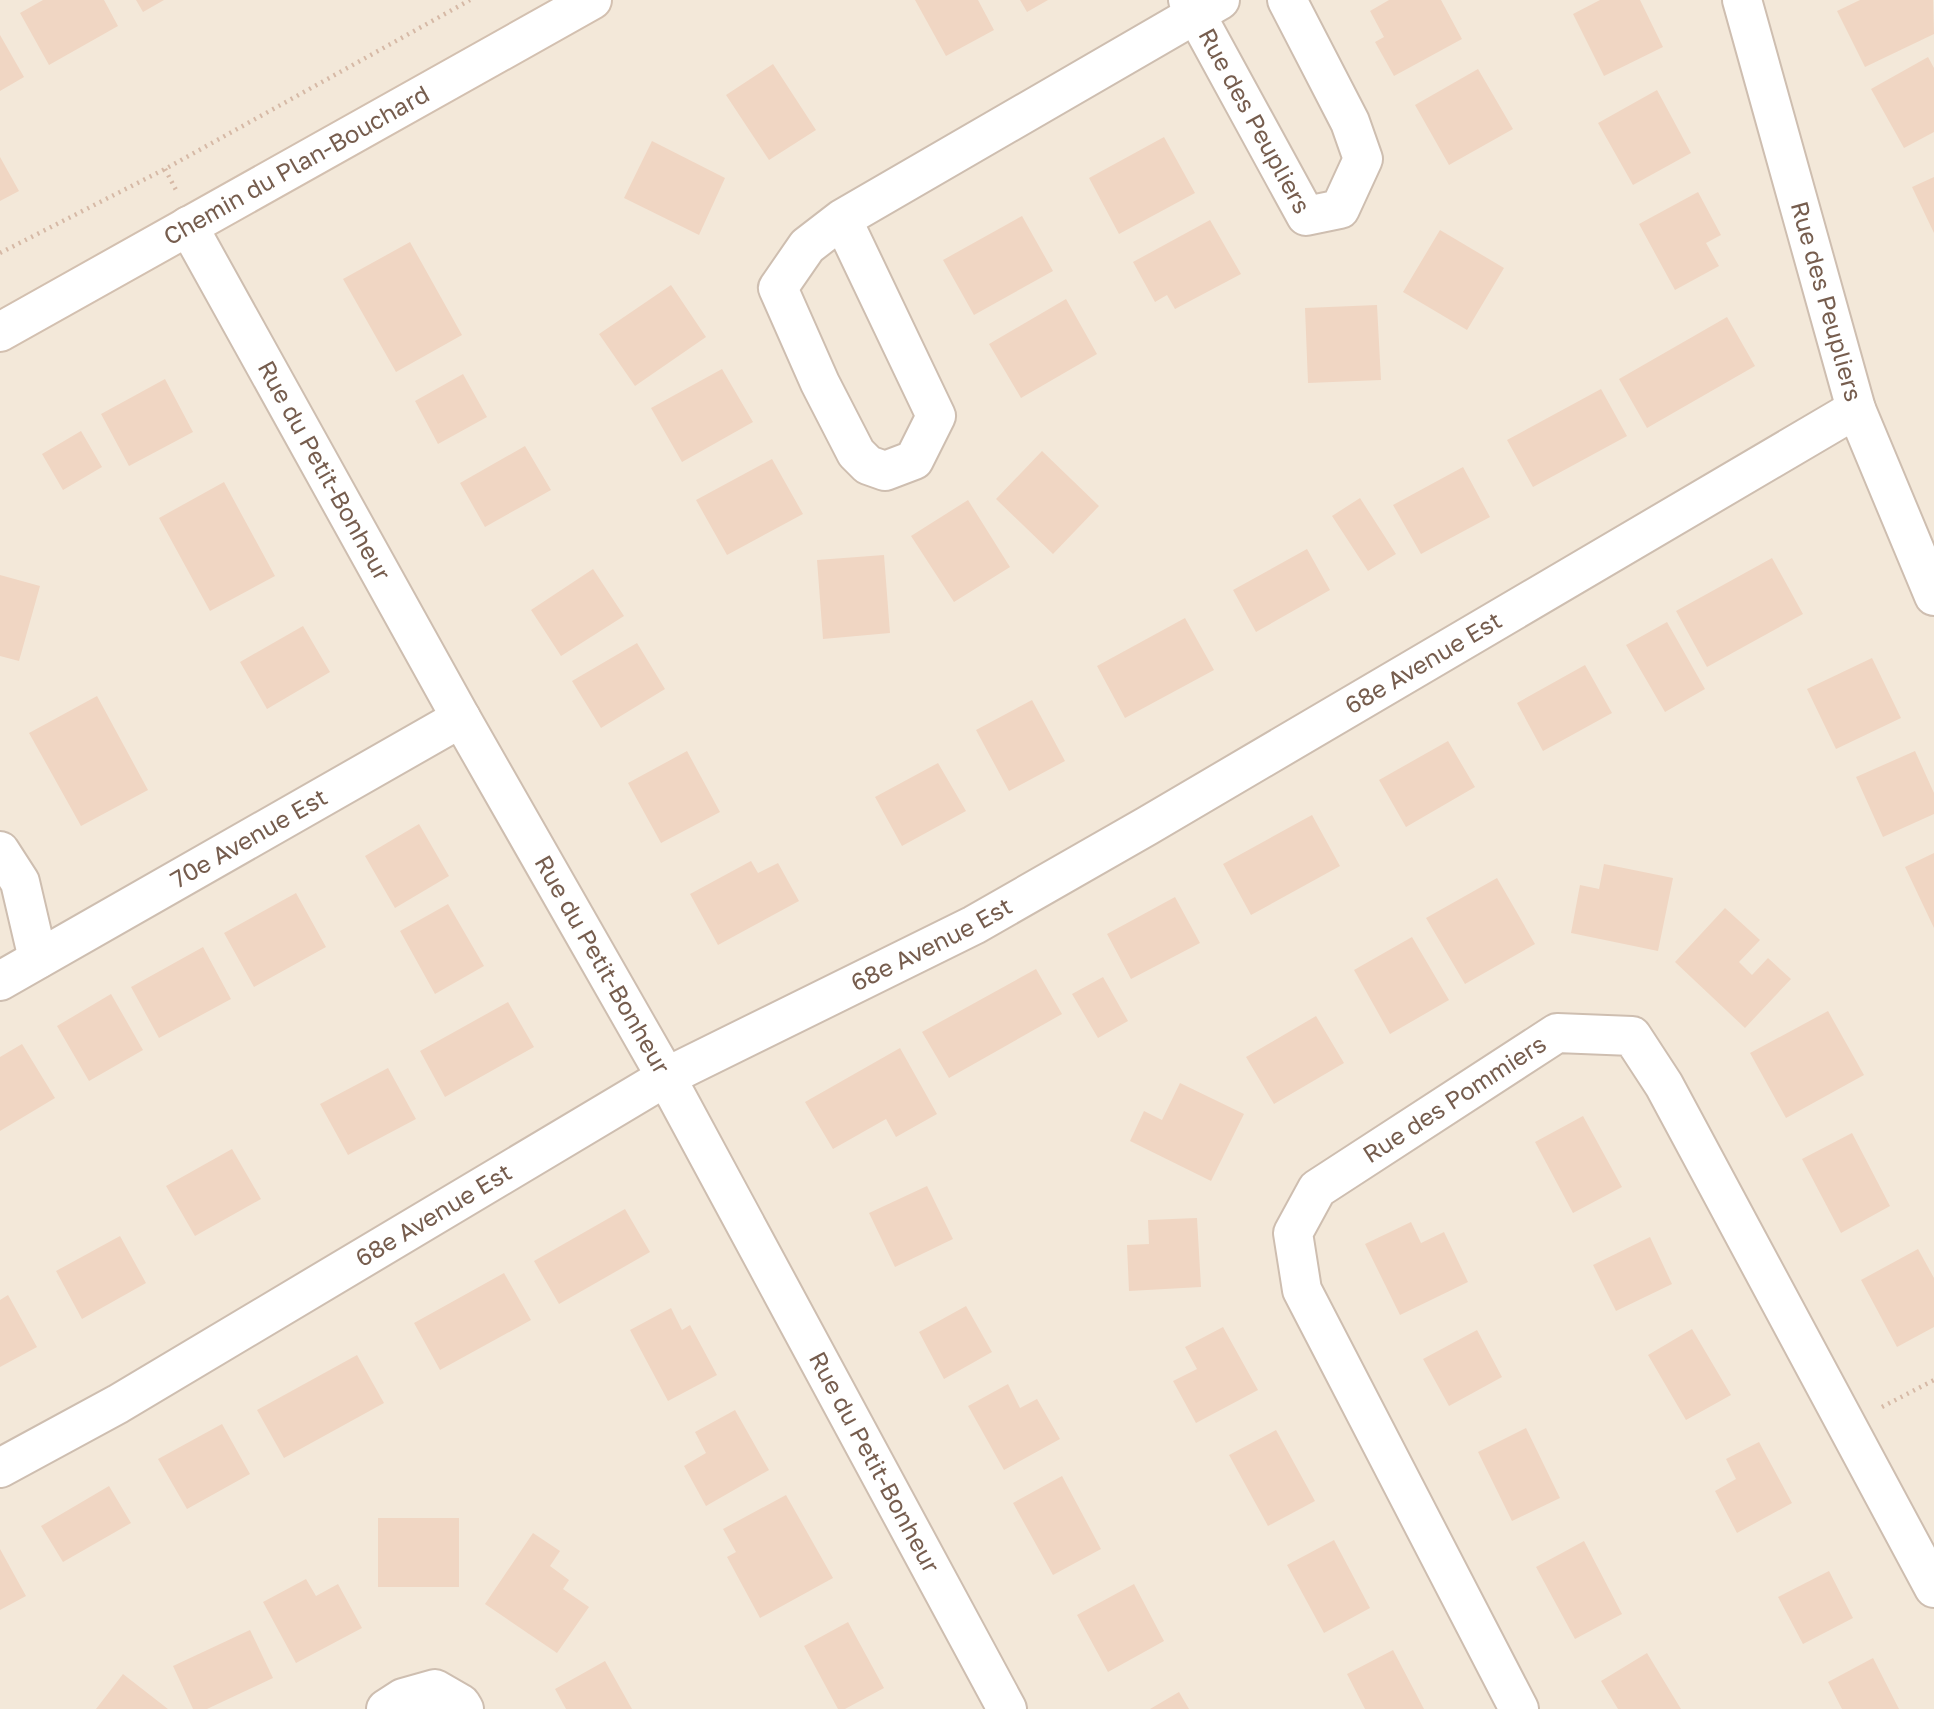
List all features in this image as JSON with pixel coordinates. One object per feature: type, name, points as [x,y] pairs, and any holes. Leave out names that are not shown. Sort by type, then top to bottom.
[{"type":"street","name":"Chemin du Plan-Bouchard","points":[[0,332],[592,0]]},
{"type":"street","name":"Rue des Peupliers","points":[[842,219],[936,416],[914,460],[885,471],[868,465],[856,453],[820,383],[778,288],[807,246],[842,219],[1201,4],[1306,216],[1340,209],[1363,159],[1350,122],[1287,0]]},
{"type":"street","name":"Rue des Peupliers","points":[[1742,0],[1856,409],[1934,596]]},
{"type":"street","name":"Rue du Petit-Bonheur","points":[[188,226],[461,718],[666,1077],[1006,1709]]},
{"type":"street","name":"68e Avenue Est","points":[[0,1468],[118,1404],[666,1077],[974,925],[1856,409]]},
{"type":"street","name":"70e Avenue Est","points":[[0,981],[461,718]]},
{"type":"street","points":[[0,851],[20,882],[38,959]]},
{"type":"street","name":"Rue des Pommiers","points":[[1519,1709],[1302,1290],[1293,1233],[1317,1189],[1557,1033],[1632,1036],[1664,1085],[1934,1588]]},
{"type":"street","points":[[386,1709],[403,1698],[435,1689],[461,1704],[464,1709]]},
{"type":"path","points":[[0,253],[165,169],[470,0]]},
{"type":"path","points":[[165,169],[175,187]]},
{"type":"path","points":[[1847,1426],[1934,1380]]},
{"type":"shaded area","points":[[0,0],[1934,0],[1934,1709],[0,1709]]},
{"type":"building","points":[[43,0],[104,0],[118,26],[49,65],[20,13]]},
{"type":"building","points":[[136,0],[164,0],[143,12]]},
{"type":"building","points":[[915,0],[978,0],[994,30],[946,56]]},
{"type":"building","points":[[1020,0],[1048,0],[1027,12]]},
{"type":"building","points":[[1389,0],[1441,0],[1462,39],[1394,76],[1375,42],[1384,37],[1370,11]]},
{"type":"building","points":[[1600,0],[1640,0],[1663,47],[1604,76],[1573,14]]},
{"type":"building","points":[[1860,0],[1933,0],[1934,34],[1865,67],[1837,11]]},
{"type":"building","points":[[0,35],[24,77],[0,91]]},
{"type":"building","points":[[1928,57],[1934,68],[1934,132],[1904,148],[1871,89]]},
{"type":"building","points":[[773,64],[816,130],[769,160],[726,95]]},
{"type":"building","points":[[1478,69],[1513,129],[1449,165],[1415,105]]},
{"type":"building","points":[[1657,90],[1691,153],[1633,185],[1598,123]]},
{"type":"building","points":[[1164,137],[1195,193],[1119,234],[1089,178]]},
{"type":"building","points":[[652,141],[725,178],[699,235],[624,198]]},
{"type":"building","points":[[0,157],[19,191],[0,201]]},
{"type":"building","points":[[1934,177],[1934,233],[1912,187]]},
{"type":"building","points":[[1698,192],[1721,235],[1706,243],[1719,266],[1675,290],[1639,224]]},
{"type":"building","points":[[1022,216],[1053,271],[974,315],[943,260]]},
{"type":"building","points":[[1210,220],[1241,274],[1175,309],[1167,295],[1155,302],[1133,262]]},
{"type":"building","points":[[1440,230],[1504,268],[1467,330],[1403,292]]},
{"type":"building","points":[[410,242],[462,335],[396,372],[343,279]]},
{"type":"building","points":[[671,285],[706,337],[635,386],[599,334]]},
{"type":"building","points":[[1066,299],[1097,354],[1021,398],[989,344]]},
{"type":"building","points":[[1377,305],[1381,380],[1308,383],[1305,308]]},
{"type":"building","points":[[1727,317],[1755,366],[1647,428],[1619,379]]},
{"type":"building","points":[[722,369],[753,422],[682,462],[651,408]]},
{"type":"building","points":[[463,374],[487,417],[438,444],[415,401]]},
{"type":"building","points":[[165,379],[193,432],[129,466],[101,414]]},
{"type":"building","points":[[1601,389],[1627,436],[1533,487],[1507,440]]},
{"type":"building","points":[[81,431],[102,467],[63,490],[42,454]]},
{"type":"building","points":[[525,446],[551,490],[485,527],[460,483]]},
{"type":"building","points":[[1042,451],[1099,506],[1053,554],[996,499]]},
{"type":"building","points":[[772,459],[803,514],[727,555],[696,500]]},
{"type":"building","points":[[1463,467],[1490,517],[1421,554],[1393,505]]},
{"type":"building","points":[[224,482],[275,576],[210,611],[159,518]]},
{"type":"building","points":[[1360,498],[1396,554],[1368,571],[1332,516]]},
{"type":"building","points":[[968,500],[1010,567],[954,602],[911,536]]},
{"type":"building","points":[[1307,549],[1330,590],[1256,632],[1233,590]]},
{"type":"building","points":[[884,555],[890,633],[823,639],[817,560]]},
{"type":"building","points":[[1772,558],[1803,614],[1707,667],[1676,611]]},
{"type":"building","points":[[593,569],[624,616],[561,656],[531,610]]},
{"type":"building","points":[[0,575],[40,586],[19,661],[0,656]]},
{"type":"building","points":[[1185,618],[1214,670],[1125,718],[1097,666]]},
{"type":"building","points":[[1667,622],[1705,689],[1665,712],[1626,645]]},
{"type":"building","points":[[303,626],[330,672],[267,709],[240,662]]},
{"type":"building","points":[[637,643],[665,689],[601,728],[572,681]]},
{"type":"building","points":[[1872,658],[1901,718],[1836,749],[1807,689]]},
{"type":"building","points":[[1585,665],[1612,713],[1543,751],[1517,703]]},
{"type":"building","points":[[97,696],[148,790],[81,826],[29,733]]},
{"type":"building","points":[[1032,700],[1065,761],[1009,791],[976,730]]},
{"type":"building","points":[[1448,741],[1475,787],[1406,827],[1379,780]]},
{"type":"building","points":[[687,751],[720,812],[661,843],[628,783]]},
{"type":"building","points":[[1915,751],[1934,793],[1934,814],[1883,837],[1856,777]]},
{"type":"building","points":[[938,763],[966,811],[902,846],[875,797]]},
{"type":"building","points":[[1312,815],[1340,866],[1251,915],[1223,864]]},
{"type":"building","points":[[419,824],[449,876],[395,908],[365,856]]},
{"type":"building","points":[[1934,853],[1934,928],[1905,867]]},
{"type":"building","points":[[751,861],[758,873],[778,863],[799,901],[718,945],[690,894]]},
{"type":"building","points":[[1604,864],[1673,878],[1658,951],[1571,933],[1580,885],[1599,889]]},
{"type":"building","points":[[1497,878],[1535,944],[1465,984],[1426,918]]},
{"type":"building","points":[[296,893],[326,947],[254,987],[224,933]]},
{"type":"building","points":[[1175,897],[1200,943],[1131,979],[1107,934]]},
{"type":"building","points":[[448,904],[484,966],[435,994],[400,931]]},
{"type":"building","points":[[1725,908],[1760,940],[1739,962],[1752,975],[1768,958],[1791,979],[1745,1028],[1675,962]]},
{"type":"building","points":[[1412,937],[1449,1000],[1390,1034],[1354,970]]},
{"type":"building","points":[[203,947],[231,999],[159,1038],[131,987]]},
{"type":"building","points":[[1036,969],[1062,1014],[949,1078],[922,1032]]},
{"type":"building","points":[[1103,977],[1128,1021],[1098,1038],[1072,994]]},
{"type":"building","points":[[111,994],[143,1050],[89,1081],[57,1026]]},
{"type":"building","points":[[508,1002],[534,1047],[445,1097],[420,1051]]},
{"type":"building","points":[[1828,1011],[1864,1075],[1786,1118],[1750,1053]]},
{"type":"building","points":[[1316,1016],[1344,1063],[1274,1104],[1246,1057]]},
{"type":"building","points":[[22,1044],[55,1098],[0,1131],[0,1057]]},
{"type":"building","points":[[900,1048],[937,1114],[896,1137],[886,1119],[833,1149],[805,1102]]},
{"type":"building","points":[[388,1068],[416,1119],[348,1155],[320,1104]]},
{"type":"building","points":[[1180,1083],[1244,1114],[1211,1181],[1130,1141],[1144,1111],[1162,1120]]},
{"type":"building","points":[[1583,1116],[1622,1187],[1573,1213],[1535,1142]]},
{"type":"building","points":[[1852,1133],[1890,1206],[1841,1233],[1802,1159]]},
{"type":"building","points":[[232,1149],[261,1199],[195,1236],[166,1186]]},
{"type":"building","points":[[927,1186],[953,1239],[895,1267],[869,1213]]},
{"type":"building","points":[[625,1209],[650,1252],[559,1304],[534,1261]]},
{"type":"building","points":[[1197,1218],[1201,1287],[1129,1291],[1127,1245],[1149,1244],[1148,1220]]},
{"type":"building","points":[[1411,1222],[1421,1243],[1444,1232],[1468,1282],[1400,1315],[1365,1244]]},
{"type":"building","points":[[120,1236],[146,1283],[82,1319],[56,1271]]},
{"type":"building","points":[[1650,1237],[1672,1284],[1616,1311],[1593,1265]]},
{"type":"building","points":[[1918,1249],[1934,1278],[1934,1327],[1897,1347],[1861,1280]]},
{"type":"building","points":[[504,1273],[531,1320],[440,1370],[414,1323]]},
{"type":"building","points":[[8,1295],[37,1347],[0,1367],[0,1300]]},
{"type":"building","points":[[966,1306],[992,1352],[944,1379],[919,1332]]},
{"type":"building","points":[[671,1308],[682,1330],[690,1325],[717,1375],[668,1401],[630,1330]]},
{"type":"building","points":[[1223,1327],[1258,1390],[1196,1423],[1173,1381],[1197,1369],[1185,1347]]},
{"type":"building","points":[[1692,1329],[1731,1395],[1686,1420],[1648,1355]]},
{"type":"building","points":[[1477,1330],[1502,1377],[1449,1406],[1423,1359]]},
{"type":"building","points":[[357,1355],[384,1403],[284,1458],[257,1410]]},
{"type":"building","points":[[1008,1384],[1020,1408],[1037,1399],[1060,1439],[1004,1470],[968,1406]]},
{"type":"building","points":[[735,1410],[769,1470],[706,1506],[684,1466],[706,1453],[695,1432]]},
{"type":"building","points":[[222,1424],[250,1474],[187,1509],[158,1459]]},
{"type":"building","points":[[1526,1428],[1560,1498],[1512,1521],[1478,1452]]},
{"type":"building","points":[[1276,1430],[1315,1501],[1268,1526],[1229,1455]]},
{"type":"building","points":[[1759,1442],[1792,1503],[1737,1533],[1715,1491],[1736,1479],[1726,1459]]},
{"type":"building","points":[[1062,1476],[1101,1549],[1053,1575],[1013,1503]]},
{"type":"building","points":[[109,1486],[131,1523],[63,1562],[41,1526]]},
{"type":"building","points":[[786,1495],[833,1578],[760,1618],[727,1557],[736,1552],[723,1529]]},
{"type":"building","points":[[378,1518],[459,1518],[459,1587],[378,1587]]},
{"type":"building","points":[[533,1533],[560,1551],[550,1566],[569,1580],[563,1589],[589,1607],[557,1653],[485,1604]]},
{"type":"building","points":[[1334,1540],[1370,1608],[1324,1633],[1287,1565]]},
{"type":"building","points":[[1584,1541],[1622,1614],[1575,1639],[1536,1567]]},
{"type":"building","points":[[0,1549],[26,1596],[0,1610]]},
{"type":"building","points":[[1829,1571],[1853,1618],[1803,1644],[1778,1597]]},
{"type":"building","points":[[306,1579],[316,1596],[338,1584],[362,1628],[296,1663],[263,1602]]},
{"type":"building","points":[[1134,1584],[1164,1641],[1108,1672],[1077,1615]]},
{"type":"building","points":[[848,1622],[884,1688],[845,1709],[838,1709],[804,1646]]},
{"type":"building","points":[[250,1630],[273,1678],[207,1709],[193,1709],[173,1666]]},
{"type":"building","points":[[1393,1650],[1424,1709],[1365,1709],[1347,1674]]},
{"type":"building","points":[[1647,1653],[1681,1709],[1618,1709],[1601,1681]]},
{"type":"building","points":[[1873,1658],[1899,1709],[1842,1709],[1828,1682]]},
{"type":"building","points":[[605,1661],[632,1709],[566,1709],[555,1689]]},
{"type":"building","points":[[123,1674],[168,1709],[96,1709]]},
{"type":"building","points":[[1179,1692],[1189,1709],[1150,1709]]}]
